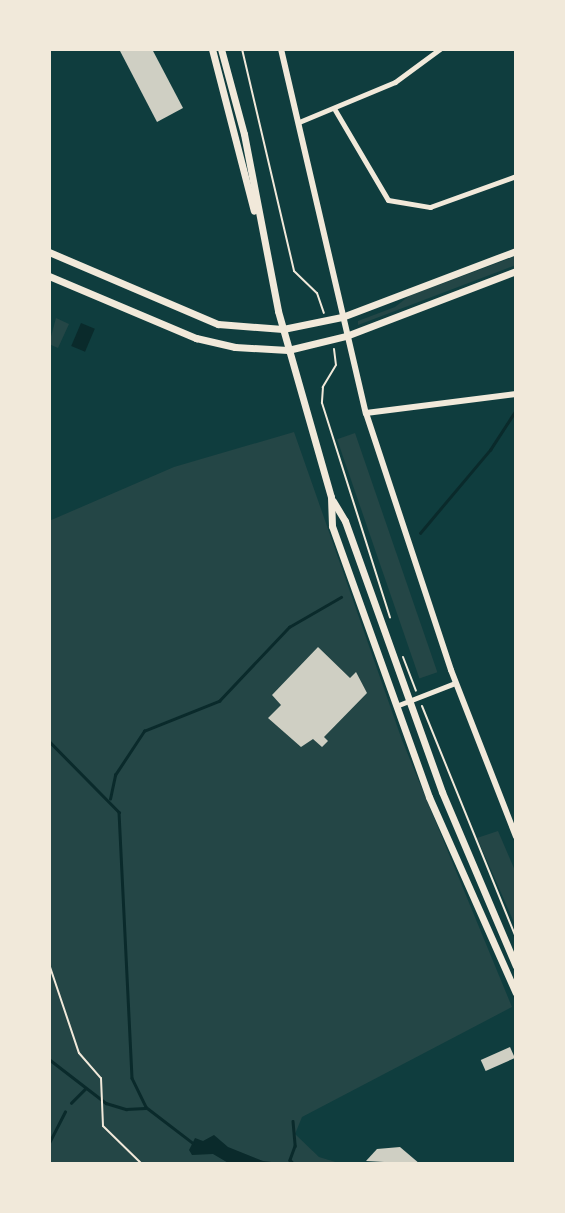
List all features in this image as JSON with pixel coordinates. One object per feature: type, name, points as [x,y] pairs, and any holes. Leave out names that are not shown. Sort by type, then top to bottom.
[{"type":"main road","points":[[212,49],[259,223],[288,350],[331,498],[332,526],[396,706],[475,905],[516,993]]},
{"type":"main road","points":[[221,49],[244,135],[259,223]]},
{"type":"main road","points":[[49,252],[218,324],[283,329],[342,317],[516,251]]},
{"type":"main road","points":[[49,276],[196,338],[235,347],[288,350],[346,336],[516,271]]},
{"type":"main road","points":[[331,498],[345,521],[408,701],[516,966]]},
{"type":"street","points":[[281,49],[366,413],[455,683],[516,837]]},
{"type":"street","points":[[299,122],[335,110],[395,82],[440,49]]},
{"type":"street","points":[[335,110],[388,200],[430,207],[516,176]]},
{"type":"street","points":[[366,413],[516,394]]},
{"type":"street","points":[[396,706],[455,683]]},
{"type":"path","points":[[242,49],[294,271],[317,293],[323,310]]},
{"type":"path","points":[[333,348],[336,365],[323,387],[322,403],[391,622]]},
{"type":"path","points":[[400,647],[413,683]]},
{"type":"path","points":[[423,711],[516,938]]},
{"type":"path","points":[[49,964],[79,1053],[101,1078],[105,1132],[142,1164]]},
{"type":"shaded area","points":[[516,256],[516,265],[358,325],[358,321],[395,307],[409,296]]},
{"type":"shaded area","points":[[56,318],[69,324],[58,348],[49,344]]},
{"type":"shaded area","points":[[81,323],[95,329],[85,352],[71,346]]},
{"type":"shaded area","points":[[294,432],[402,740],[512,1007],[302,1117],[295,1134],[319,1157],[342,1164],[49,1164],[49,521],[174,467]]},
{"type":"shaded area","points":[[355,433],[437,672],[419,678],[337,439]]},
{"type":"shaded area","points":[[498,831],[516,873],[516,927],[477,838]]},
{"type":"shaded area","points":[[214,1135],[228,1147],[263,1161],[289,1164],[230,1164],[213,1154],[192,1155],[189,1150],[195,1138],[203,1141]]},
{"type":"building","points":[[119,49],[152,49],[183,108],[157,122]]},
{"type":"building","points":[[318,647],[350,678],[356,672],[367,693],[324,737],[328,741],[322,747],[313,739],[301,747],[268,718],[281,705],[272,695]]},
{"type":"building","points":[[510,1047],[515,1058],[486,1071],[481,1060]]},
{"type":"building","points":[[400,1147],[420,1164],[366,1161],[377,1149]]},
{"type":"waterway","points":[[420,533],[490,450],[516,410]]},
{"type":"waterway","points":[[110,799],[115,775],[144,731],[219,701],[289,627],[341,597]]},
{"type":"waterway","points":[[49,741],[119,812],[132,1078],[146,1107],[193,1143]]},
{"type":"waterway","points":[[49,1059],[106,1103],[126,1109],[145,1108]]},
{"type":"waterway","points":[[71,1103],[85,1089]]},
{"type":"waterway","points":[[49,1143],[65,1112]]},
{"type":"waterway","points":[[293,1121],[295,1146],[290,1160],[294,1164]]}]
